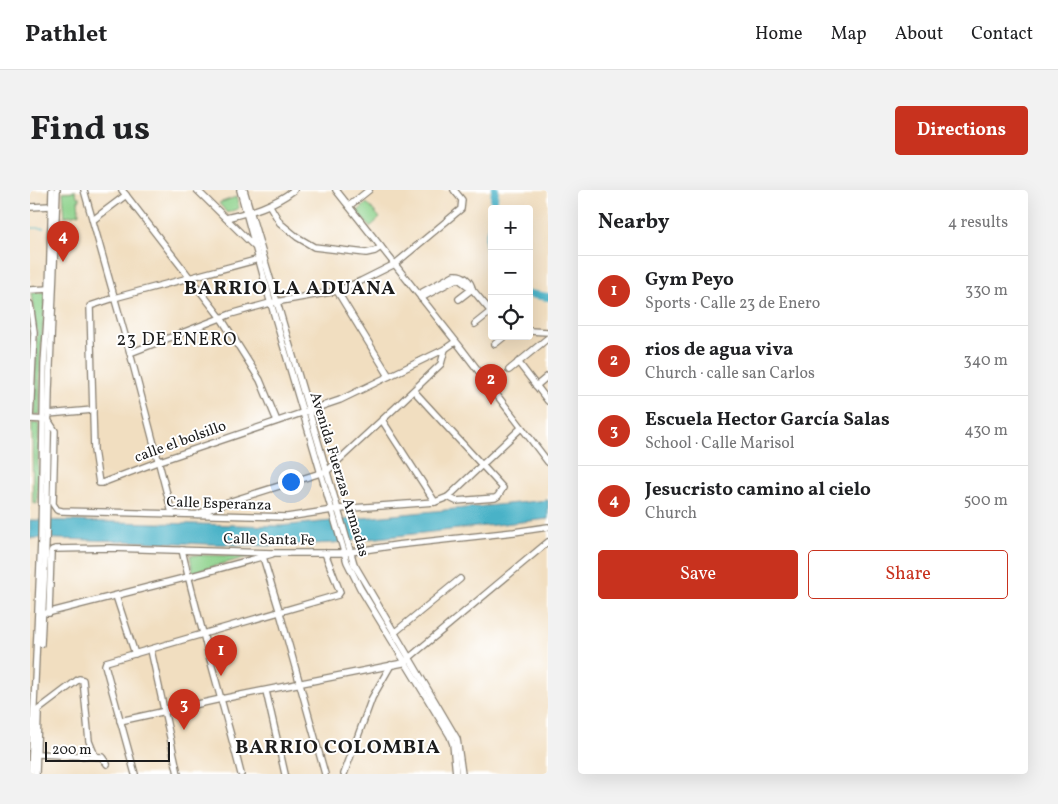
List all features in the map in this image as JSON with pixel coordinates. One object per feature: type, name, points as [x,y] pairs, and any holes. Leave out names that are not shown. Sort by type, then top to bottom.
[{"type":"street","points":[[47,418],[44,365],[49,289],[52,190]]},
{"type":"street","points":[[36,774],[38,710],[35,675],[42,614],[47,418],[57,190]]},
{"type":"street","points":[[84,190],[130,353],[172,514]]},
{"type":"street","points":[[197,190],[254,246],[261,249]]},
{"type":"street","name":"Avenida Fuerzas Armadas","points":[[240,190],[261,249],[260,258]]},
{"type":"street","name":"Avenida Fuerzas Armadas","points":[[244,190],[254,246],[260,258],[306,410],[352,572],[360,588],[457,739],[462,774]]},
{"type":"street","points":[[226,218],[270,206],[294,190]]},
{"type":"street","points":[[336,190],[548,462]]},
{"type":"street","points":[[349,206],[369,190]]},
{"type":"street","points":[[130,353],[220,318],[273,303],[337,291],[361,281],[394,264],[462,209],[462,200],[454,190]]},
{"type":"street","points":[[93,220],[124,193],[220,318],[260,380],[277,421]]},
{"type":"street","points":[[30,207],[51,206]]},
{"type":"street","points":[[270,206],[280,223],[297,237],[314,247],[366,252],[375,251],[381,247]]},
{"type":"street","points":[[114,298],[260,258]]},
{"type":"street","points":[[420,296],[454,275],[463,276],[488,309]]},
{"type":"street","points":[[30,290],[49,289]]},
{"type":"street","points":[[459,299],[472,290]]},
{"type":"street","points":[[337,291],[389,376]]},
{"type":"street","name":"calle el bolsillo","points":[[114,298],[90,306],[94,450],[99,482],[102,483],[306,410],[340,400],[445,349],[455,342]]},
{"type":"street","points":[[30,304],[34,332],[30,419],[93,410]]},
{"type":"street","points":[[474,324],[488,314]]},
{"type":"street","points":[[533,330],[548,332]]},
{"type":"street","points":[[509,370],[548,338]]},
{"type":"street","points":[[495,344],[500,340]]},
{"type":"street","points":[[196,515],[225,503],[324,472],[414,391],[441,364],[445,349]]},
{"type":"street","points":[[518,362],[548,401]]},
{"type":"street","points":[[536,386],[548,376]]},
{"type":"street","points":[[414,391],[502,486],[502,490],[495,498],[456,501],[448,497]]},
{"type":"street","name":"Calle Esperanza","points":[[47,418],[55,431],[53,504],[57,510],[287,517],[435,502]]},
{"type":"street","points":[[382,420],[435,502],[448,497],[521,428]]},
{"type":"street","name":"Calle Santa Fe","points":[[49,613],[52,550],[55,549],[110,548],[325,553],[548,527]]},
{"type":"street","points":[[31,774],[35,675],[44,541]]},
{"type":"street","points":[[120,721],[391,666],[407,660],[548,542]]},
{"type":"street","points":[[182,550],[202,635],[222,699],[241,774]]},
{"type":"street","name":"Avenida Fuerzas Armadas","points":[[347,551],[450,736],[453,744],[456,774]]},
{"type":"street","points":[[42,614],[274,553]]},
{"type":"street","points":[[135,774],[106,663],[338,596],[340,592],[325,553]]},
{"type":"street","points":[[263,557],[326,774]]},
{"type":"street","points":[[394,633],[460,579]]},
{"type":"street","points":[[116,596],[135,654]]},
{"type":"street","points":[[151,650],[178,774]]},
{"type":"street","points":[[344,774],[372,698],[391,666]]},
{"type":"street","points":[[38,710],[79,679],[83,680],[89,740],[95,756]]},
{"type":"street","points":[[266,690],[285,774]]},
{"type":"street","points":[[36,754],[95,756],[102,757],[107,764]]},
{"type":"green space","points":[[76,191],[77,197],[80,197],[80,200],[78,200],[79,214],[65,216],[63,192]]},
{"type":"green space","points":[[236,197],[239,208],[227,213],[219,203]]},
{"type":"green space","points":[[367,203],[380,218],[370,227],[357,212]]},
{"type":"green space","points":[[46,292],[40,359],[40,414],[34,415],[37,333],[31,293]]},
{"type":"green space","points":[[32,423],[39,424],[37,504],[33,503]]},
{"type":"green space","points":[[190,555],[251,556],[193,572]]},
{"type":"water","points":[[548,500],[548,519],[333,543],[268,546],[30,538],[30,520],[280,526]]},
{"type":"waterway","points":[[493,205],[495,190]]},
{"type":"waterway","points":[[30,228],[44,228]]},
{"type":"waterway","points":[[533,295],[548,297]]},
{"type":"place","name":"Jesucristo camino al cielo","points":[[63,262]]},
{"type":"place","name":"rios de agua viva","points":[[491,405]]},
{"type":"place","name":"Gym Peyo","points":[[221,676]]},
{"type":"place","name":"Escuela Hector García Salas","points":[[184,730]]},
{"type":"district","name":"BARRIO LA ADUANA","points":[[290,287]]},
{"type":"district","name":"23 DE ENERO","points":[[177,339]]},
{"type":"district","name":"BARRIO COLOMBIA","points":[[338,746]]}]
